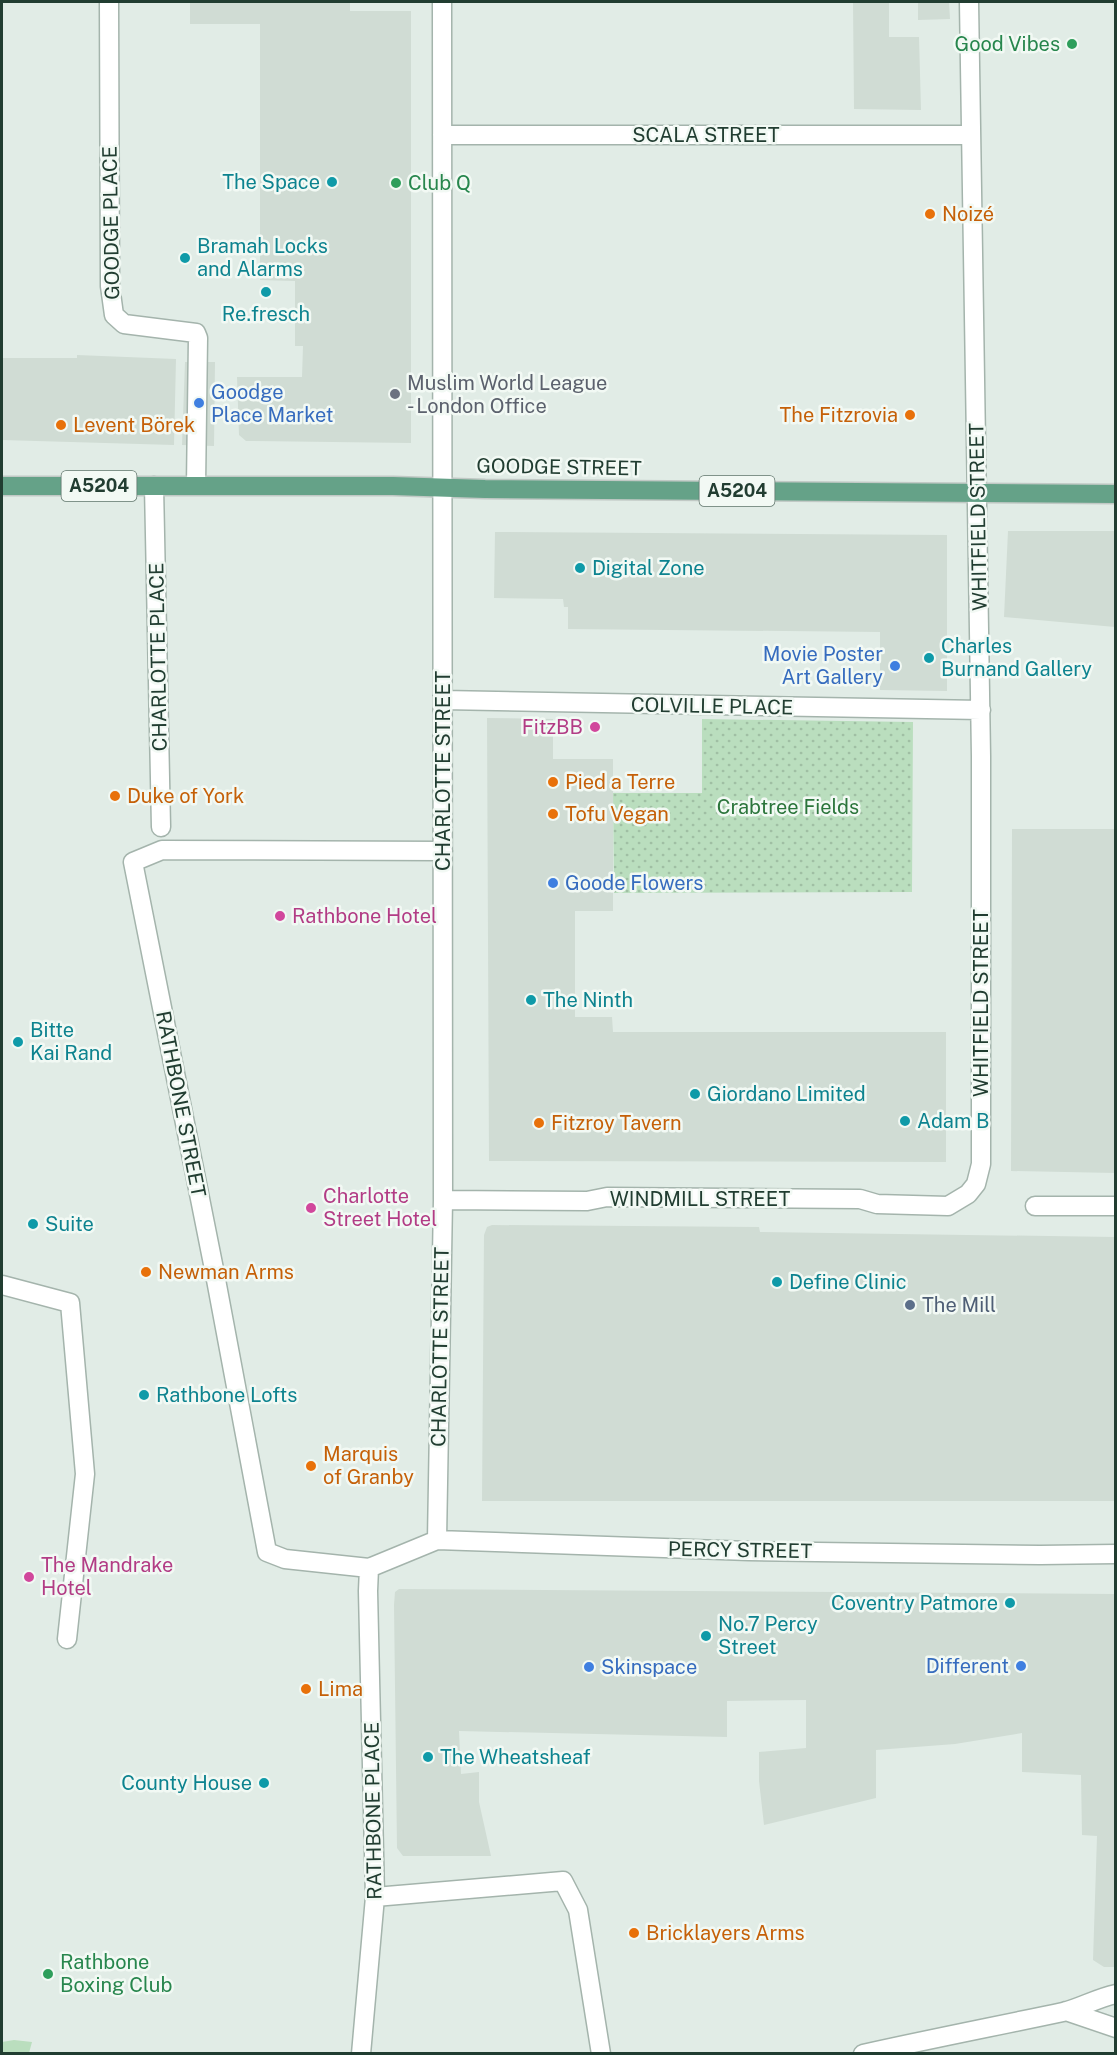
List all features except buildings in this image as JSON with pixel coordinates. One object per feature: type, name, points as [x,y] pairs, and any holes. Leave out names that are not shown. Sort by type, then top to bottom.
[{"type":"main road","name":"GOODGE STREET","points":[[2,486],[443,486],[485,489],[1116,494]]},
{"type":"street","name":"GOODGE PLACE","points":[[109,2],[110,286],[114,315],[124,324],[196,333],[198,338],[196,485]]},
{"type":"street","name":"CHARLOTTE STREET","points":[[437,1540],[442,1200],[442,2]]},
{"type":"street","name":"WHITFIELD STREET","points":[[956,1202],[968,1194],[976,1184],[981,1164],[981,711],[969,2]]},
{"type":"street","name":"SCALA STREET","points":[[442,135],[971,135]]},
{"type":"street","name":"CHARLOTTE PLACE","points":[[154,486],[161,827]]},
{"type":"street","name":"COLVILLE PLACE","points":[[443,700],[981,711]]},
{"type":"street","name":"RATHBONE STREET","points":[[369,1568],[285,1559],[267,1552],[214,1269],[133,862],[162,850],[443,851]]},
{"type":"street","name":"WINDMILL STREET","points":[[442,1200],[587,1201],[607,1197],[860,1199],[877,1204],[948,1206],[956,1202]]},
{"type":"street","points":[[1035,1206],[1116,1206]]},
{"type":"street","points":[[2,1285],[70,1303],[85,1474],[68,1639]]},
{"type":"street","name":"PERCY STREET","points":[[369,1568],[437,1540],[749,1551],[1116,1554]]},
{"type":"street","name":"RATHBONE PLACE","points":[[361,2054],[375,1897],[369,1568]]},
{"type":"street","points":[[375,1897],[563,1881],[578,1910],[601,2054]]},
{"type":"street","points":[[863,2054],[1066,2011],[1098,1998],[1116,1994]]},
{"type":"street","points":[[1066,2011],[1116,2028]]},
{"type":"shaded area","points":[[190,2],[350,2],[350,11],[411,11],[411,443],[246,441],[239,435],[237,377],[302,377],[303,346],[295,346],[295,281],[260,280],[260,24],[190,24]]},
{"type":"shaded area","points":[[853,2],[889,2],[889,37],[919,37],[921,110],[854,109]]},
{"type":"shaded area","points":[[918,2],[949,2],[950,19],[918,20]]},
{"type":"shaded area","points":[[77,355],[176,359],[174,445],[2,440],[2,358],[77,358]]},
{"type":"shaded area","name":"Goodge Place Market","points":[[185,362],[215,362],[214,446],[182,445]]},
{"type":"shaded area","points":[[1008,531],[1115,531],[1115,627],[1004,617]]},
{"type":"shaded area","points":[[495,532],[947,535],[947,691],[880,690],[880,632],[568,629],[568,607],[564,607],[563,599],[494,598]]},
{"type":"shaded area","points":[[487,718],[553,719],[553,759],[613,759],[613,911],[575,911],[575,1017],[612,1017],[613,1032],[946,1032],[946,1162],[489,1161]]},
{"type":"shaded area","points":[[1012,829],[1115,829],[1115,1173],[1011,1171]]},
{"type":"shaded area","points":[[492,1225],[759,1227],[760,1232],[1115,1237],[1115,1501],[482,1501],[484,1235],[487,1227]]},
{"type":"shaded area","points":[[399,1589],[1115,1594],[1115,1967],[1104,1967],[1093,1960],[1097,1836],[1082,1835],[1081,1775],[1022,1772],[1022,1733],[955,1744],[876,1750],[876,1798],[764,1825],[759,1781],[759,1752],[806,1748],[806,1700],[727,1701],[727,1737],[459,1731],[461,1774],[479,1772],[479,1802],[491,1856],[403,1856],[397,1848],[394,1605],[395,1592]]},
{"type":"green space","name":"Crabtree Fields","points":[[702,719],[913,722],[912,892],[614,893],[613,793],[702,793]]},
{"type":"green space","points":[[14,2040],[32,2042],[29,2053],[2,2053],[2,2042]]},
{"type":"place","name":"Good Vibes","points":[[1072,44]]},
{"type":"place","name":"The Space","points":[[332,182]]},
{"type":"place","name":"Club Q","points":[[396,183]]},
{"type":"place","name":"Noizé","points":[[930,214]]},
{"type":"place","name":"Bramah Locks and Alarms","points":[[185,258]]},
{"type":"place","name":"Re.fresch","points":[[266,292]]},
{"type":"place","name":"Muslim World League - London Office","points":[[395,394]]},
{"type":"place","name":"Goodge Place Market","points":[[199,403]]},
{"type":"place","name":"The Fitzrovia","points":[[910,415]]},
{"type":"place","name":"Levent Börek","points":[[61,425]]},
{"type":"place","name":"Digital Zone","points":[[580,568]]},
{"type":"place","name":"Charles Burnand Gallery","points":[[929,658]]},
{"type":"place","name":"Movie Poster Art Gallery","points":[[895,666]]},
{"type":"place","name":"FitzBB","points":[[595,727]]},
{"type":"place","name":"Pied a Terre","points":[[553,782]]},
{"type":"place","name":"Duke of York","points":[[115,796]]},
{"type":"place","name":"Tofu Vegan","points":[[553,814]]},
{"type":"place","name":"Goode Flowers","points":[[553,883]]},
{"type":"place","name":"Rathbone Hotel","points":[[280,916]]},
{"type":"place","name":"The Ninth","points":[[531,1000]]},
{"type":"place","name":"Bitte Kai Rand","points":[[18,1042]]},
{"type":"place","name":"Giordano Limited","points":[[695,1094]]},
{"type":"place","name":"Adam B","points":[[905,1121]]},
{"type":"place","name":"Fitzroy Tavern","points":[[539,1123]]},
{"type":"place","name":"Charlotte Street Hotel","points":[[311,1208]]},
{"type":"place","name":"Suite","points":[[33,1224]]},
{"type":"place","name":"Newman Arms","points":[[146,1272]]},
{"type":"place","name":"Define Clinic","points":[[777,1282]]},
{"type":"place","name":"The Mill","points":[[910,1305]]},
{"type":"place","name":"Rathbone Lofts","points":[[144,1395]]},
{"type":"place","name":"Marquis of Granby","points":[[311,1466]]},
{"type":"place","name":"The Mandrake Hotel","points":[[29,1577]]},
{"type":"place","name":"Coventry Patmore","points":[[1010,1603]]},
{"type":"place","name":"No.7 Percy Street","points":[[706,1636]]},
{"type":"place","name":"Different","points":[[1021,1666]]},
{"type":"place","name":"Skinspace","points":[[589,1667]]},
{"type":"place","name":"Lima","points":[[306,1689]]},
{"type":"place","name":"The Wheatsheaf","points":[[428,1757]]},
{"type":"place","name":"County House","points":[[264,1783]]},
{"type":"place","name":"Bricklayers Arms","points":[[634,1933]]},
{"type":"place","name":"Rathbone Boxing Club","points":[[48,1974]]}]
